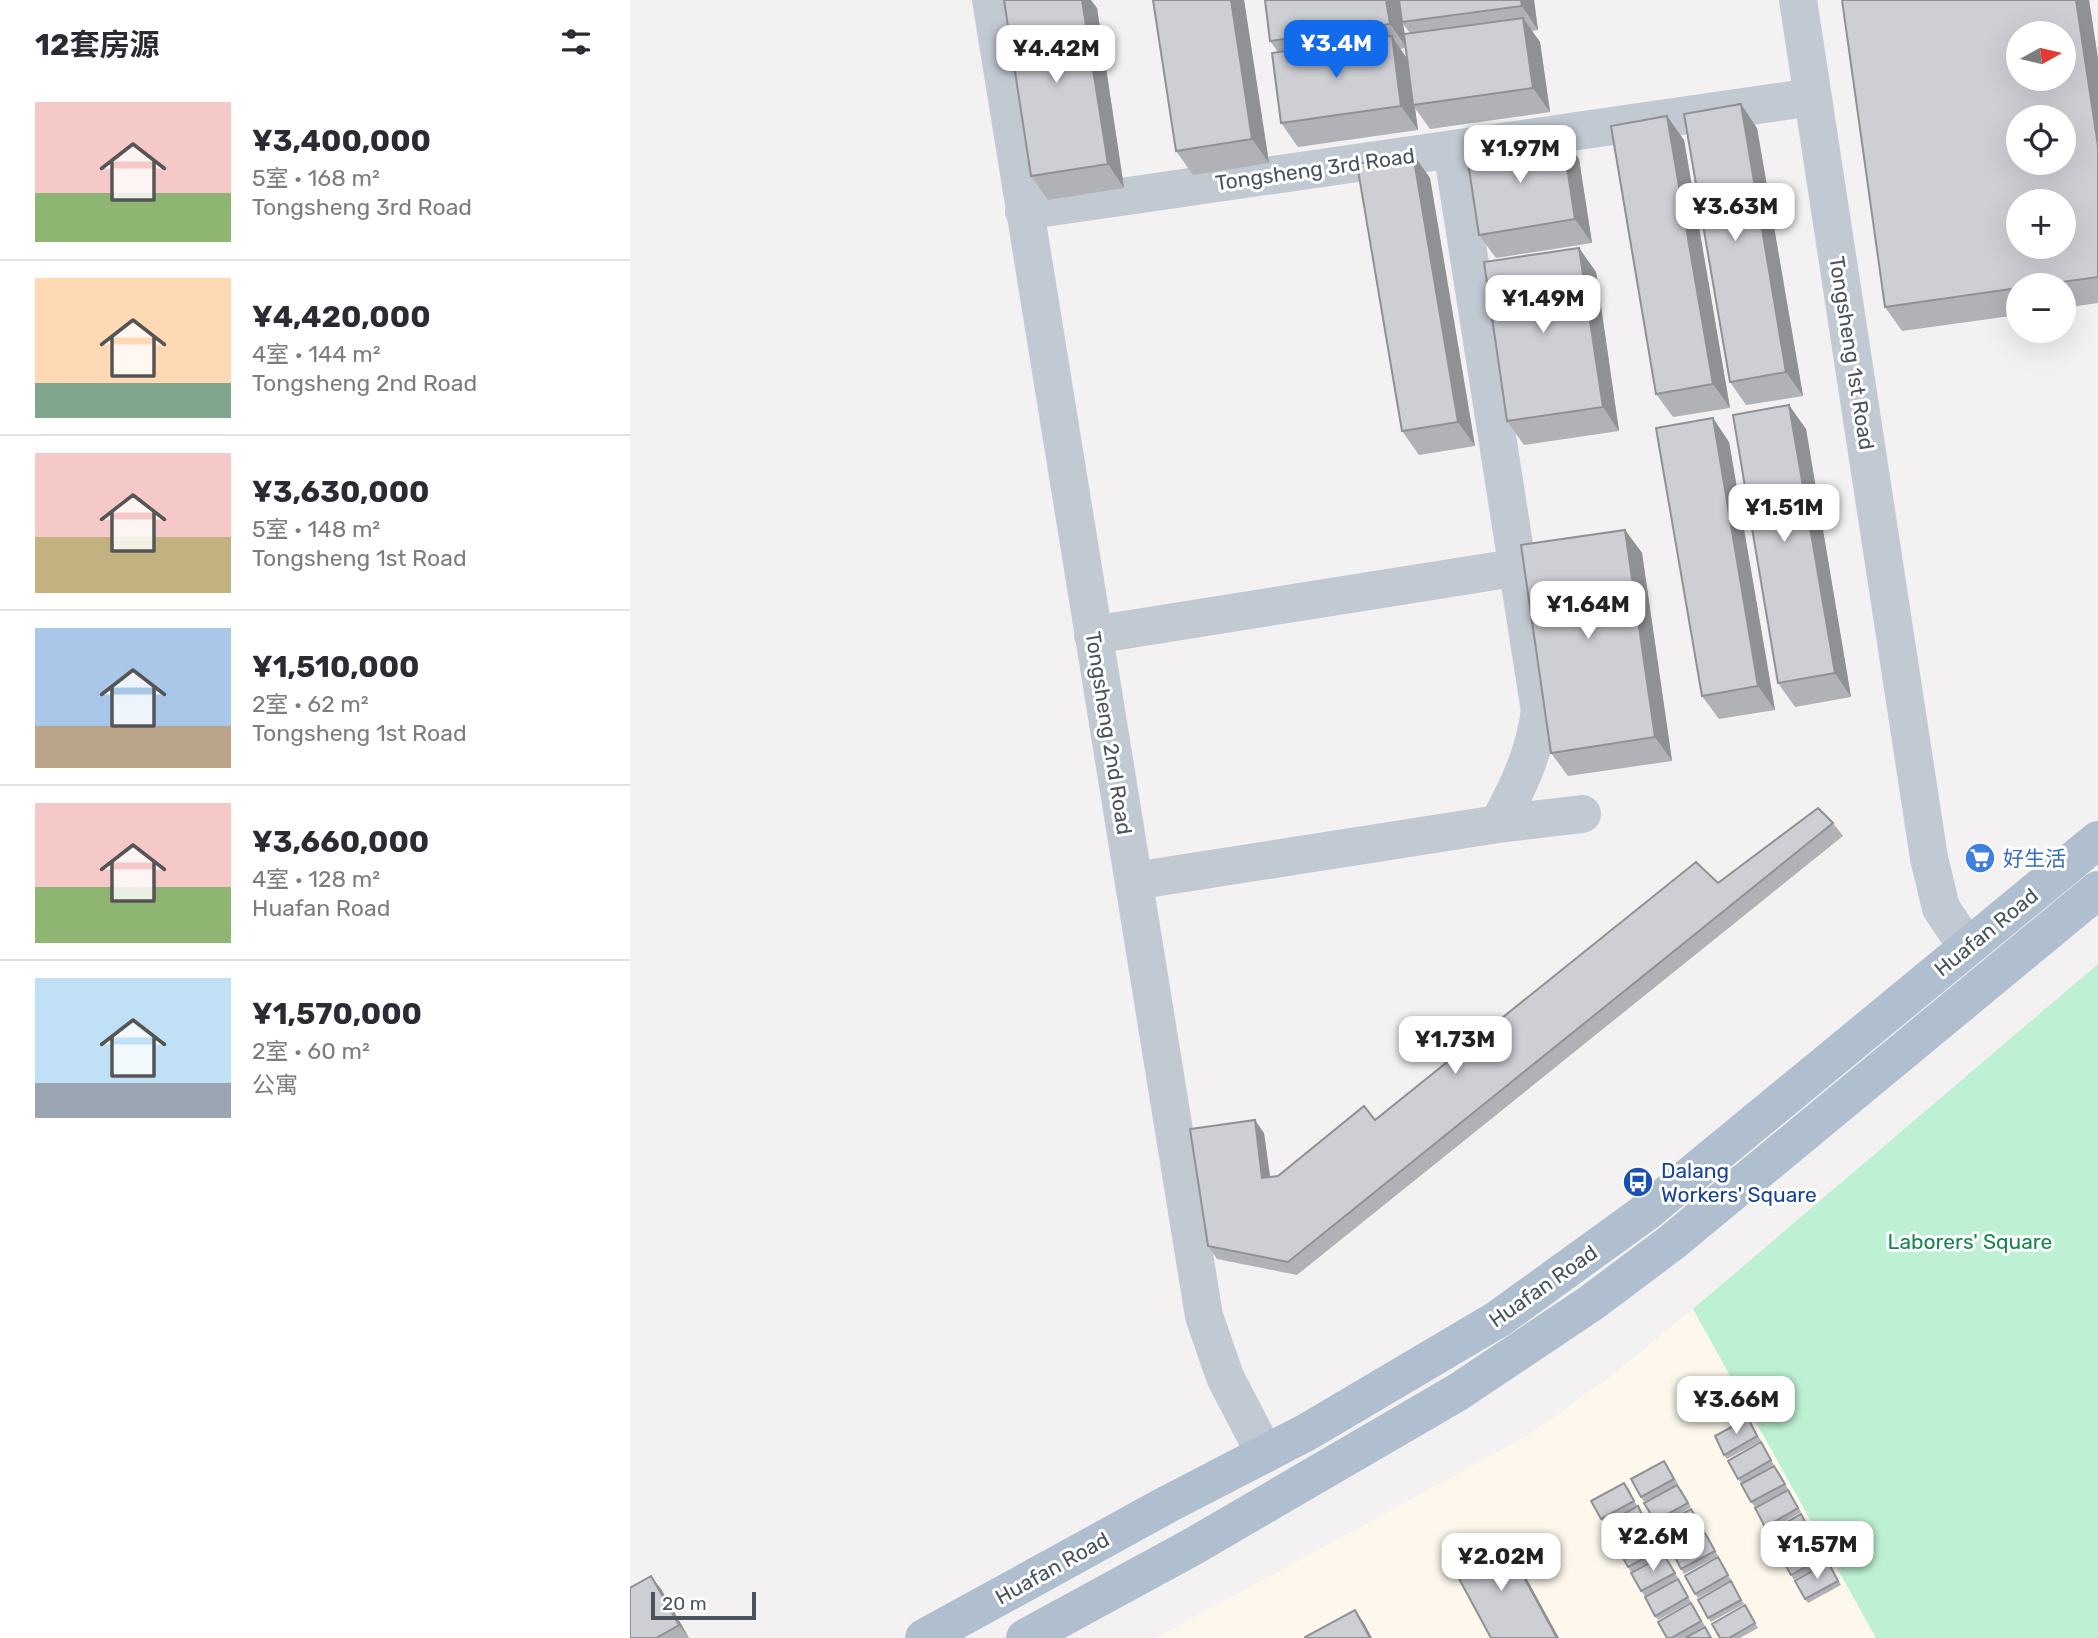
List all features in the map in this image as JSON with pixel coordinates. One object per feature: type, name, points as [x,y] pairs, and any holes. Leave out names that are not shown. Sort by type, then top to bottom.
[{"type":"main road","name":"Huafan Road","points":[[924,1638],[1265,1454],[1438,1357],[1568,1270],[1646,1212],[2098,840]]},
{"type":"main road","name":"Huafan Road","points":[[1025,1638],[1192,1548],[1458,1392],[1571,1317],[1671,1243],[2098,890]]},
{"type":"street","name":"Tongsheng 2nd Road","points":[[991,0],[1204,1316],[1225,1377],[1265,1454]]},
{"type":"street","name":"Tongsheng 1st Road","points":[[1798,0],[1929,858],[1941,908],[1967,947]]},
{"type":"street","name":"Tongsheng 3rd Road","points":[[1024,211],[1813,97]]},
{"type":"street","points":[[1452,149],[1520,567],[1540,711],[1536,742],[1525,774],[1498,824]]},
{"type":"street","points":[[1093,635],[1520,567]]},
{"type":"street","points":[[1134,881],[1498,824],[1582,814]]},
{"type":"shaded area","points":[[1693,1309],[1876,1638],[1156,1638],[1527,1436],[1607,1379]]},
{"type":"green space","name":"Laborers' Square","points":[[2098,964],[2098,1638],[1876,1638],[1693,1309]]},
{"type":"building","points":[[1004,0],[1082,0],[1108,164],[1031,176]]},
{"type":"building","points":[[1153,0],[1231,0],[1252,139],[1176,151]]},
{"type":"building","points":[[1265,0],[1386,0],[1390,24],[1270,41]]},
{"type":"building","points":[[1399,0],[1521,0],[1522,6],[1402,22]]},
{"type":"building","points":[[1842,0],[2076,0],[2098,146],[2098,277],[2076,280],[2076,273],[2006,273],[2006,290],[1885,307]]},
{"type":"building","points":[[1523,18],[1533,88],[1413,105],[1404,34]]},
{"type":"building","points":[[1392,36],[1401,106],[1281,123],[1272,53]]},
{"type":"building","points":[[1741,104],[1786,372],[1730,382],[1684,114]]},
{"type":"building","points":[[1667,116],[1713,384],[1656,394],[1611,126]]},
{"type":"building","points":[[1562,135],[1575,219],[1479,235],[1466,149]]},
{"type":"building","points":[[1413,154],[1458,422],[1402,431],[1357,164]]},
{"type":"building","points":[[1579,248],[1603,407],[1507,421],[1484,262]]},
{"type":"building","points":[[1789,405],[1835,673],[1778,683],[1733,415]]},
{"type":"building","points":[[1713,418],[1758,686],[1702,696],[1656,428]]},
{"type":"building","points":[[1625,530],[1655,737],[1551,753],[1521,545]]},
{"type":"building","points":[[1818,808],[1833,823],[1288,1262],[1208,1246],[1190,1129],[1255,1120],[1262,1178],[1278,1176],[1364,1106],[1375,1120],[1696,862],[1718,883]]},
{"type":"building","points":[[1748,1418],[1757,1436],[1724,1455],[1715,1436]]},
{"type":"building","points":[[1761,1442],[1771,1460],[1738,1479],[1728,1461]]},
{"type":"building","points":[[1664,1461],[1674,1479],[1641,1497],[1631,1479]]},
{"type":"building","points":[[1774,1466],[1785,1484],[1751,1502],[1741,1484]]},
{"type":"building","points":[[1624,1483],[1634,1501],[1601,1519],[1591,1501]]},
{"type":"building","points":[[1677,1485],[1688,1503],[1655,1521],[1644,1503]]},
{"type":"building","points":[[1788,1490],[1798,1508],[1765,1527],[1755,1508]]},
{"type":"building","points":[[1638,1506],[1647,1525],[1614,1543],[1605,1525]]},
{"type":"building","points":[[1691,1509],[1702,1527],[1668,1546],[1658,1527]]},
{"type":"building","points":[[1801,1514],[1811,1533],[1778,1551],[1768,1533]]},
{"type":"building","points":[[1651,1531],[1661,1549],[1628,1567],[1618,1549]]},
{"type":"building","points":[[1705,1533],[1715,1551],[1681,1569],[1672,1551]]},
{"type":"building","points":[[1501,1535],[1557,1638],[1491,1638],[1450,1562]]},
{"type":"building","points":[[1815,1538],[1825,1556],[1791,1575],[1781,1557]]},
{"type":"building","points":[[1664,1555],[1675,1573],[1641,1591],[1631,1573]]},
{"type":"building","points":[[1718,1557],[1728,1575],[1695,1594],[1685,1576]]},
{"type":"building","points":[[1828,1562],[1838,1581],[1805,1599],[1795,1581]]},
{"type":"building","points":[[651,1576],[679,1625],[656,1638],[630,1638],[630,1588]]},
{"type":"building","points":[[1678,1579],[1688,1597],[1655,1616],[1645,1597]]},
{"type":"building","points":[[1731,1581],[1741,1600],[1708,1618],[1698,1600]]},
{"type":"building","points":[[1691,1603],[1701,1621],[1667,1638],[1658,1622]]},
{"type":"building","points":[[1745,1605],[1755,1623],[1729,1638],[1720,1638],[1712,1624]]},
{"type":"building","points":[[1355,1610],[1370,1638],[1305,1638],[1305,1637]]},
{"type":"building","points":[[1705,1627],[1711,1638],[1685,1638]]},
{"type":"place","name":"好生活","points":[[1980,858]]},
{"type":"place","name":"Dalang Workers' Square","points":[[1638,1182]]}]
